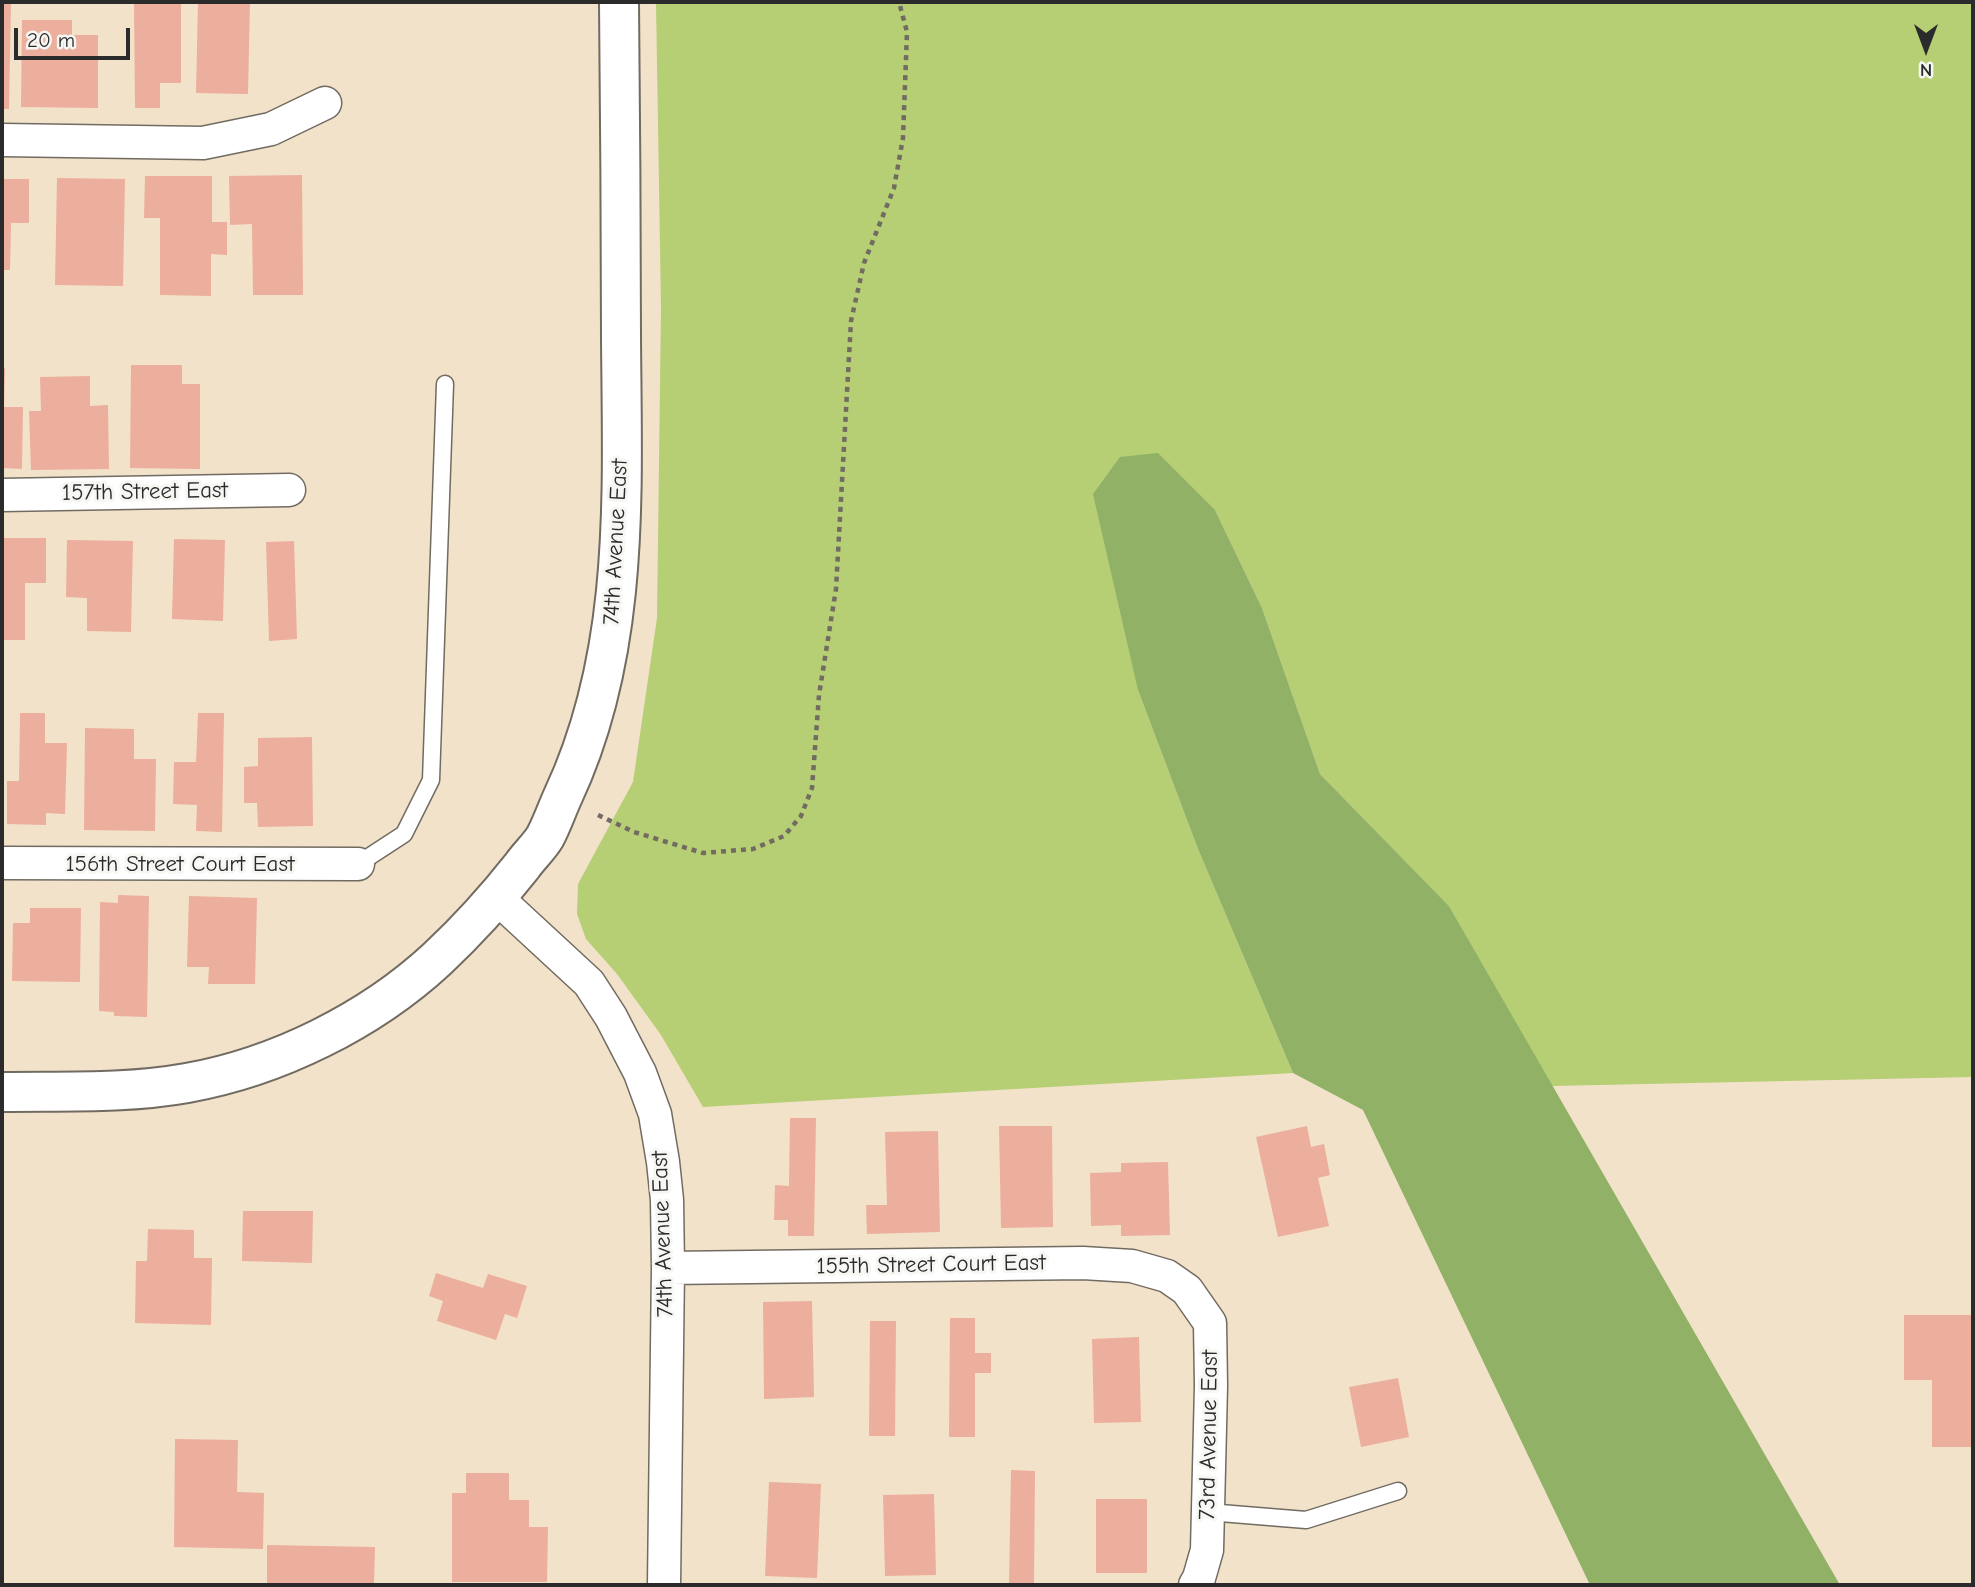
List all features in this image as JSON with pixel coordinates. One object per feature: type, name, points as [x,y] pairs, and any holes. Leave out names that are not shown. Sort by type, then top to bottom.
[{"type":"street","name":"74th Avenue East","points":[[619,2],[622,500],[616,606],[598,704],[574,775],[545,837],[497,898],[589,983],[611,1017],[640,1073],[654,1114],[667,1200],[664,1585]]},
{"type":"street","points":[[2,140],[204,143],[271,129],[325,103]]},
{"type":"street","name":"157th Street East","points":[[2,495],[289,490]]},
{"type":"street","name":"156th Street Court East","points":[[2,863],[358,864]]},
{"type":"street","points":[[2,1092],[129,1090],[187,1083],[241,1070],[309,1044],[370,1010],[414,981],[497,898]]},
{"type":"street","name":"155th Street Court East","points":[[668,1268],[1083,1263],[1132,1266],[1167,1276],[1187,1290]]},
{"type":"street","name":"73rd Avenue East","points":[[1187,1290],[1210,1323],[1207,1550],[1195,1585]]},
{"type":"lane","points":[[358,864],[404,834],[431,780],[445,384]]},
{"type":"lane","points":[[1208,1512],[1306,1520],[1398,1491]]},
{"type":"path","points":[[563,798],[634,832],[703,853],[754,849],[784,836],[802,816],[812,788],[819,695],[836,589],[851,320],[864,263],[894,188],[903,138],[907,32],[900,2]]},
{"type":"green space","points":[[656,2],[1973,2],[1973,1077],[1552,1086],[1449,906],[1320,774],[1262,608],[1215,510],[1138,690],[1198,849],[1293,1073],[703,1107],[661,1035],[617,974],[586,939],[577,914],[578,884],[633,782],[657,618],[661,308]]},
{"type":"green space","points":[[1158,453],[1215,510],[1262,608],[1320,774],[1449,906],[1840,1585],[1590,1585],[1363,1110],[1293,1073],[1198,849],[1138,690],[1093,494],[1120,457]]},
{"type":"building","points":[[2,2],[11,2],[9,109],[2,109]]},
{"type":"building","points":[[134,2],[181,4],[181,83],[160,83],[160,108],[135,108]]},
{"type":"building","points":[[198,2],[250,2],[248,94],[196,93]]},
{"type":"building","points":[[22,20],[72,20],[72,35],[98,35],[98,108],[21,107]]},
{"type":"building","points":[[302,175],[303,295],[253,295],[252,224],[230,225],[229,176]]},
{"type":"building","points":[[145,176],[212,176],[212,222],[227,222],[227,255],[211,254],[211,296],[160,295],[160,218],[144,218]]},
{"type":"building","points":[[57,178],[125,179],[123,286],[55,285]]},
{"type":"building","points":[[2,179],[29,179],[29,223],[11,223],[10,270],[2,270]]},
{"type":"building","points":[[131,365],[182,365],[182,384],[200,384],[200,469],[130,468]]},
{"type":"building","points":[[2,368],[5,368],[4,407],[23,407],[22,469],[2,468]]},
{"type":"building","points":[[90,376],[90,406],[108,405],[109,469],[31,470],[29,411],[41,411],[40,377]]},
{"type":"building","points":[[2,538],[46,538],[46,583],[25,583],[25,640],[2,640]]},
{"type":"building","points":[[174,539],[225,540],[223,621],[172,619]]},
{"type":"building","points":[[67,540],[133,541],[131,632],[87,631],[87,598],[66,597]]},
{"type":"building","points":[[294,541],[297,639],[269,641],[266,542]]},
{"type":"building","points":[[20,713],[45,713],[45,743],[67,743],[65,814],[46,813],[46,825],[7,824],[7,781],[19,781]]},
{"type":"building","points":[[198,713],[224,713],[222,832],[196,831],[197,805],[173,804],[174,762],[196,762]]},
{"type":"building","points":[[85,728],[134,729],[134,759],[156,759],[155,831],[84,830]]},
{"type":"building","points":[[312,737],[313,826],[258,827],[257,803],[244,803],[244,767],[258,766],[258,738]]},
{"type":"building","points":[[118,895],[149,896],[147,1017],[114,1016],[114,1012],[99,1011],[100,902],[118,903]]},
{"type":"building","points":[[189,896],[257,898],[255,984],[208,984],[209,967],[187,967]]},
{"type":"building","points":[[30,908],[81,908],[80,982],[12,981],[13,923],[30,923]]},
{"type":"building","points":[[790,1118],[816,1118],[814,1236],[788,1236],[788,1220],[774,1220],[775,1185],[789,1186]]},
{"type":"building","points":[[999,1126],[1052,1126],[1053,1227],[1001,1228]]},
{"type":"building","points":[[1307,1126],[1311,1147],[1324,1144],[1330,1175],[1318,1178],[1329,1226],[1278,1237],[1256,1137]]},
{"type":"building","points":[[938,1131],[940,1232],[867,1234],[866,1205],[887,1205],[885,1132]]},
{"type":"building","points":[[1168,1162],[1170,1235],[1121,1236],[1121,1225],[1091,1226],[1090,1173],[1121,1172],[1121,1163]]},
{"type":"building","points":[[243,1211],[313,1211],[312,1263],[242,1261]]},
{"type":"building","points":[[148,1229],[194,1230],[194,1258],[212,1258],[211,1325],[135,1323],[136,1261],[147,1261]]},
{"type":"building","points":[[436,1273],[483,1288],[488,1274],[527,1286],[517,1318],[505,1314],[496,1340],[437,1321],[443,1301],[429,1296]]},
{"type":"building","points":[[812,1301],[814,1397],[764,1399],[763,1302]]},
{"type":"building","points":[[1904,1315],[1973,1315],[1973,1447],[1932,1447],[1932,1380],[1904,1380]]},
{"type":"building","points":[[950,1318],[975,1318],[975,1353],[991,1353],[991,1373],[975,1373],[975,1437],[949,1437]]},
{"type":"building","points":[[870,1321],[896,1321],[895,1436],[869,1436]]},
{"type":"building","points":[[1139,1337],[1141,1422],[1094,1423],[1092,1339]]},
{"type":"building","points":[[1398,1378],[1409,1437],[1361,1447],[1349,1387]]},
{"type":"building","points":[[175,1439],[238,1440],[237,1492],[264,1493],[263,1549],[174,1547]]},
{"type":"building","points":[[1011,1470],[1035,1471],[1034,1585],[1009,1585]]},
{"type":"building","points":[[466,1473],[509,1473],[509,1500],[529,1500],[529,1527],[548,1527],[547,1582],[452,1582],[452,1493],[466,1493]]},
{"type":"building","points":[[769,1482],[821,1484],[817,1578],[765,1576]]},
{"type":"building","points":[[934,1494],[936,1575],[885,1576],[883,1495]]},
{"type":"building","points":[[1096,1499],[1147,1499],[1147,1573],[1096,1573]]},
{"type":"building","points":[[267,1545],[375,1547],[374,1585],[267,1585]]}]
